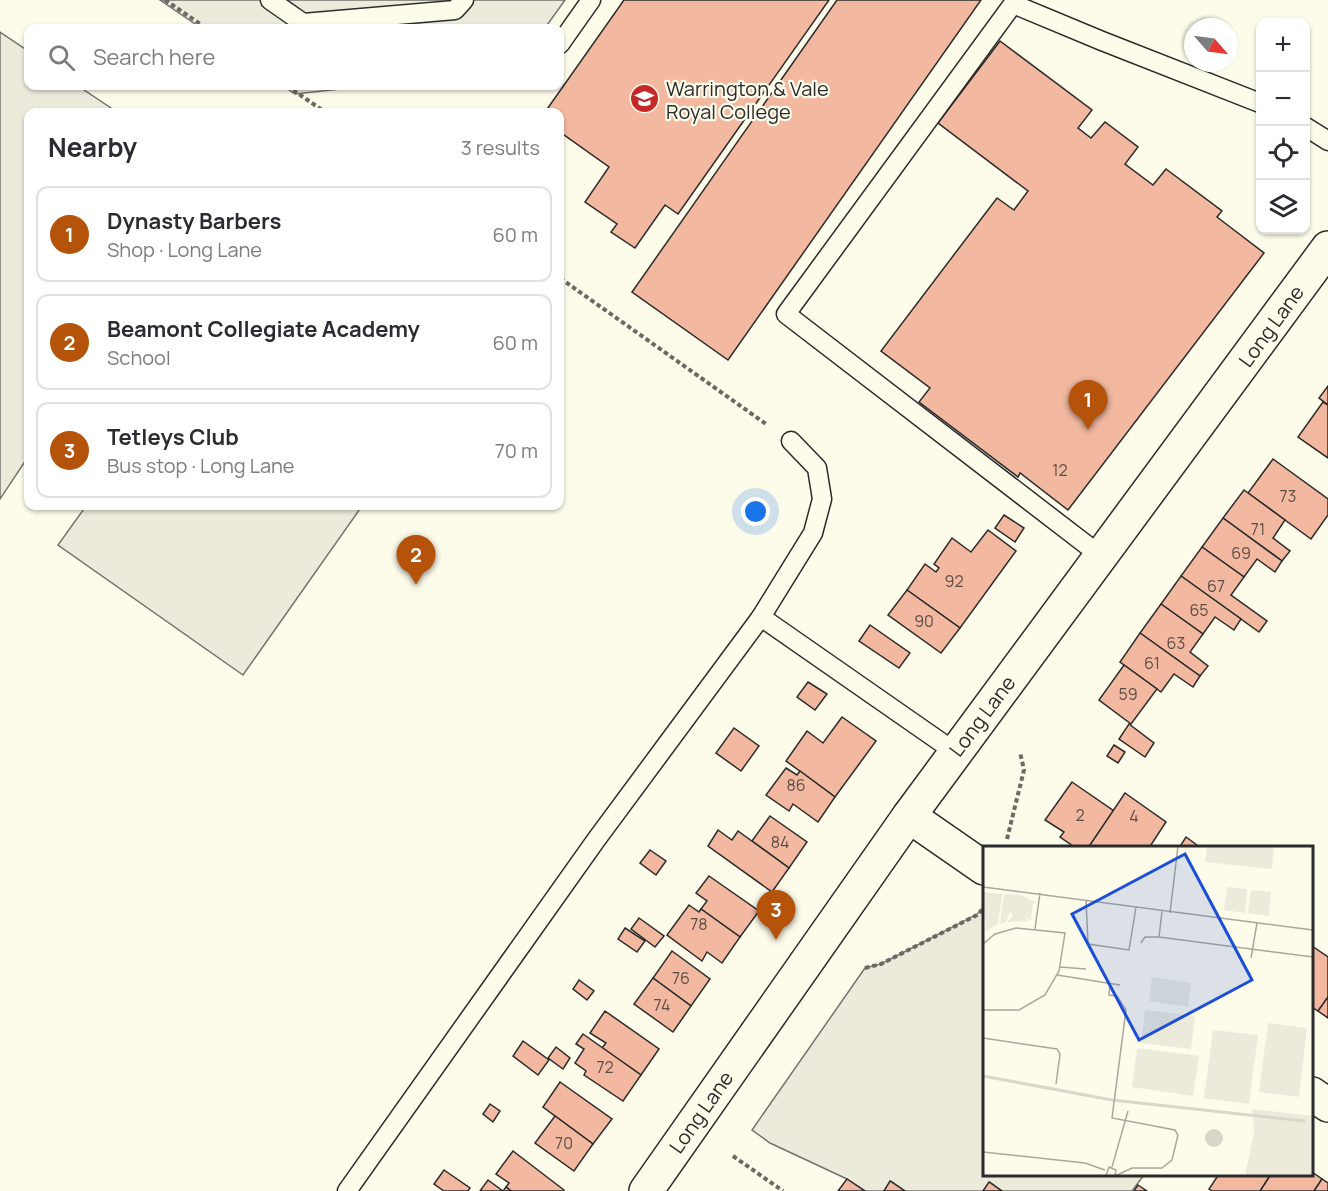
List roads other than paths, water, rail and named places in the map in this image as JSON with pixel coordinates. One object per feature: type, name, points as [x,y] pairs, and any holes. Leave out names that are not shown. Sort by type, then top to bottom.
[{"type":"main road","name":"Long Lane","points":[[646,1191],[955,752],[1328,248]]},
{"type":"main road","points":[[909,816],[983,853]]},
{"type":"main road","points":[[1313,1095],[1328,1105]]},
{"type":"lane","points":[[270,0],[303,23],[455,10],[464,0]]},
{"type":"lane","points":[[564,37],[584,2]]},
{"type":"lane","points":[[1101,556],[786,314],[1013,4],[1256,101]]},
{"type":"lane","points":[[1310,130],[1328,141]]},
{"type":"lane","points":[[347,1191],[596,840],[761,616],[813,533],[822,499],[817,468],[791,441]]},
{"type":"lane","points":[[761,616],[955,752]]},
{"type":"place","name":"Warrington & Vale Royal College","points":[[645,99]]},
{"type":"place","name":"Dynasty Barbers","points":[[1088,430]]},
{"type":"place","name":"Beamont Collegiate Academy","points":[[416,585]]},
{"type":"place","name":"Tetleys Club","points":[[776,940]]}]
